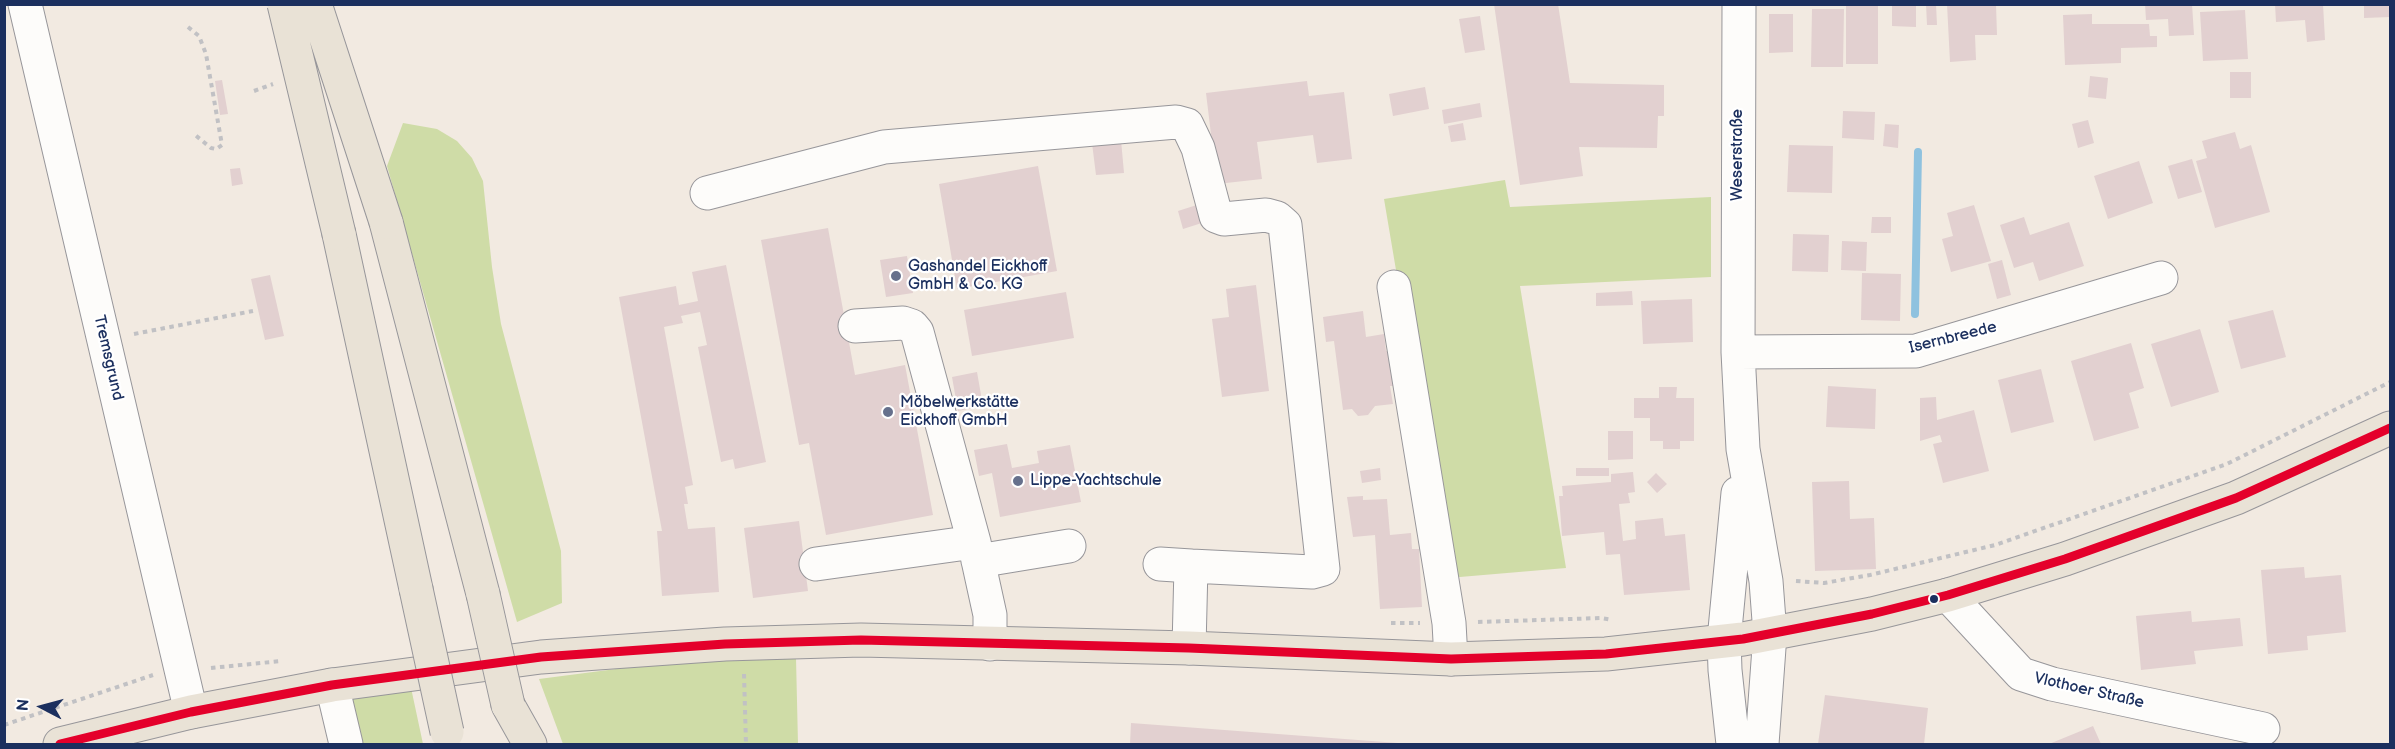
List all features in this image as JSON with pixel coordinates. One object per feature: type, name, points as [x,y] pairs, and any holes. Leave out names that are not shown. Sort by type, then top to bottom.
[{"type":"main road","points":[[284,4],[339,234],[448,738]]},
{"type":"main road","points":[[315,4],[386,222],[483,594],[517,744]]},
{"type":"main road","points":[[72,743],[191,712],[332,684],[541,657],[748,644],[861,640],[1189,648],[1451,659],[1606,654],[1770,634],[1872,614],[1948,595],[2065,559],[2236,498],[2391,428]]},
{"type":"main road","points":[[508,705],[530,744]]},
{"type":"street","name":"Tremsgrund","points":[[25,4],[191,712]]},
{"type":"street","name":"Weserstraße","points":[[1739,4],[1738,352],[1743,449],[1766,581],[1770,634],[1762,744]]},
{"type":"street","points":[[707,193],[884,147],[1176,122],[1186,125],[1198,148],[1216,216],[1224,219],[1266,215],[1277,218],[1285,225],[1323,569],[1312,572],[1176,565],[1189,648]]},
{"type":"street","name":"Isernbreede","points":[[1738,352],[1916,351],[2161,278]]},
{"type":"street","points":[[1394,287],[1449,623],[1451,659]]},
{"type":"street","points":[[855,326],[903,323],[912,326],[916,332],[976,552],[990,615],[990,644]]},
{"type":"street","name":"Weserstraße","points":[[1733,744],[1724,640],[1743,449]]},
{"type":"street","points":[[816,564],[1069,546]]},
{"type":"street","name":"Vlothoer Straße","points":[[1948,595],[2021,674],[2052,684],[2263,729]]},
{"type":"street","points":[[332,684],[346,744]]},
{"type":"path","points":[[188,27],[199,36],[206,54],[222,146],[216,149],[210,148],[194,134]]},
{"type":"path","points":[[104,340],[253,311]]},
{"type":"path","points":[[746,744],[744,670],[748,644]]},
{"type":"green space","points":[[403,123],[437,129],[457,141],[472,158],[483,181],[492,267],[501,324],[561,551],[562,603],[517,622],[387,166]]},
{"type":"green space","points":[[1505,180],[1510,207],[1711,197],[1711,277],[1520,286],[1566,568],[1448,578],[1384,199]]},
{"type":"green space","points":[[796,658],[798,744],[563,744],[539,679],[662,663]]},
{"type":"green space","points":[[407,669],[423,744],[355,744],[339,675]]},
{"type":"building","points":[[1494,4],[1558,4],[1570,83],[1664,85],[1664,116],[1658,116],[1657,148],[1579,147],[1583,176],[1520,185]]},
{"type":"building","points":[[1846,4],[1878,4],[1878,64],[1846,64]]},
{"type":"building","points":[[1892,4],[1916,4],[1916,27],[1892,26]]},
{"type":"building","points":[[1926,4],[1936,4],[1937,25],[1927,25]]},
{"type":"building","points":[[1947,4],[1996,4],[1997,35],[1975,35],[1976,60],[1950,62]]},
{"type":"building","points":[[2145,4],[2192,4],[2194,35],[2169,36],[2168,19],[2146,20]]},
{"type":"building","points":[[2275,4],[2323,4],[2325,40],[2307,42],[2305,20],[2276,22]]},
{"type":"building","points":[[2364,4],[2390,4],[2390,17],[2364,18]]},
{"type":"building","points":[[1812,9],[1844,9],[1843,67],[1811,67]]},
{"type":"building","points":[[2245,10],[2248,59],[2203,61],[2200,12]]},
{"type":"building","points":[[1769,14],[1793,14],[1793,52],[1769,53]]},
{"type":"building","points":[[2092,14],[2092,24],[2149,24],[2150,36],[2157,36],[2157,47],[2121,48],[2121,63],[2065,65],[2063,15]]},
{"type":"building","points":[[1480,16],[1485,50],[1465,53],[1459,19]]},
{"type":"building","points":[[2230,72],[2251,72],[2251,98],[2230,98]]},
{"type":"building","points":[[2090,76],[2108,78],[2106,99],[2088,97]]},
{"type":"building","points":[[222,80],[228,114],[220,115],[215,81]]},
{"type":"building","points":[[1307,81],[1309,96],[1344,92],[1352,159],[1317,163],[1313,135],[1257,142],[1262,179],[1217,184],[1206,93]]},
{"type":"building","points":[[1425,87],[1429,109],[1393,116],[1389,94]]},
{"type":"building","points":[[1480,103],[1482,117],[1444,124],[1442,110]]},
{"type":"building","points":[[1843,111],[1875,112],[1874,140],[1842,138]]},
{"type":"building","points":[[2088,120],[2094,143],[2078,148],[2072,124]]},
{"type":"building","points":[[1463,123],[1466,140],[1451,142],[1448,126]]},
{"type":"building","points":[[1885,124],[1899,125],[1898,148],[1883,146]]},
{"type":"building","points":[[2235,132],[2240,149],[2251,145],[2270,212],[2215,228],[2196,161],[2207,158],[2202,141]]},
{"type":"building","points":[[1121,140],[1124,173],[1096,175],[1092,143]]},
{"type":"building","points":[[1789,145],[1833,146],[1832,193],[1787,192]]},
{"type":"building","points":[[2192,159],[2202,192],[2178,199],[2168,166]]},
{"type":"building","points":[[2139,161],[2153,203],[2108,219],[2094,176]]},
{"type":"building","points":[[1038,166],[1057,271],[957,289],[939,184]]},
{"type":"building","points":[[240,168],[243,184],[232,186],[230,169]]},
{"type":"building","points":[[1203,203],[1208,221],[1183,229],[1178,211]]},
{"type":"building","points":[[1974,205],[1991,261],[1951,272],[1942,239],[1953,236],[1947,213]]},
{"type":"building","points":[[1872,217],[1891,217],[1891,233],[1871,233]]},
{"type":"building","points":[[2024,217],[2030,235],[2069,222],[2084,266],[2039,281],[2033,262],[2014,268],[2000,225]]},
{"type":"building","points":[[828,228],[855,375],[905,365],[933,515],[826,535],[809,443],[799,445],[761,240]]},
{"type":"building","points":[[1793,234],[1829,235],[1828,272],[1792,271]]},
{"type":"building","points":[[1842,241],[1867,242],[1866,271],[1841,270]]},
{"type":"building","name":"Gashandel Eickhoff GmbH & Co. KG","points":[[907,256],[913,293],[886,297],[880,260]]},
{"type":"building","points":[[2002,260],[2011,295],[1997,299],[1988,264]]},
{"type":"building","points":[[726,265],[766,462],[735,469],[733,459],[721,462],[698,347],[707,345],[700,312],[681,316],[683,323],[664,327],[693,485],[685,487],[688,504],[684,504],[688,529],[715,527],[719,592],[662,596],[657,531],[662,531],[619,297],[676,286],[679,305],[698,301],[692,272]]},
{"type":"building","points":[[1862,273],[1901,274],[1900,321],[1861,320]]},
{"type":"building","points":[[270,275],[284,336],[265,340],[251,279]]},
{"type":"building","points":[[1256,285],[1269,391],[1222,397],[1212,319],[1229,317],[1226,289]]},
{"type":"building","points":[[1632,291],[1633,305],[1596,306],[1596,293]]},
{"type":"building","points":[[1066,292],[1074,338],[972,356],[964,310]]},
{"type":"building","points":[[1692,299],[1693,342],[1643,344],[1641,301]]},
{"type":"building","points":[[2273,310],[2286,357],[2241,369],[2228,321]]},
{"type":"building","points":[[1363,311],[1366,337],[1384,334],[1386,351],[1391,350],[1395,386],[1390,386],[1393,404],[1375,406],[1368,415],[1358,416],[1352,409],[1343,410],[1334,341],[1326,342],[1323,317]]},
{"type":"building","points":[[2200,329],[2219,392],[2171,407],[2151,344]]},
{"type":"building","points":[[2131,343],[2144,388],[2129,393],[2139,428],[2094,441],[2071,361]]},
{"type":"building","points":[[2041,369],[2054,422],[2011,433],[1998,380]]},
{"type":"building","points":[[977,372],[983,406],[958,411],[952,377]]},
{"type":"building","points":[[1828,386],[1876,389],[1875,429],[1826,427]]},
{"type":"building","points":[[1659,387],[1677,387],[1676,398],[1694,398],[1694,441],[1680,441],[1680,449],[1663,449],[1663,441],[1650,441],[1650,418],[1634,418],[1634,398],[1659,398]]},
{"type":"building","points":[[1936,397],[1937,420],[1974,410],[1989,471],[1943,483],[1933,444],[1942,442],[1940,435],[1920,441],[1920,398]]},
{"type":"building","points":[[1608,431],[1633,431],[1633,459],[1608,460]]},
{"type":"building","name":"Lippe-Yachtschule","points":[[1007,444],[1012,468],[1039,463],[1037,451],[1070,445],[1081,502],[1000,517],[992,473],[979,476],[974,450]]},
{"type":"building","points":[[1380,468],[1381,480],[1362,483],[1360,471]]},
{"type":"building","points":[[1576,468],[1609,468],[1609,476],[1576,476]]},
{"type":"building","points":[[1633,472],[1635,492],[1628,493],[1630,503],[1619,504],[1623,541],[1636,539],[1635,521],[1663,518],[1665,536],[1685,534],[1690,590],[1624,595],[1620,554],[1606,555],[1604,532],[1562,536],[1559,496],[1563,496],[1562,486],[1611,482],[1611,474]]},
{"type":"building","points":[[1656,473],[1667,484],[1657,493],[1647,482]]},
{"type":"building","points":[[1849,481],[1850,519],[1874,518],[1876,569],[1815,571],[1812,482]]},
{"type":"building","points":[[1363,496],[1363,500],[1387,499],[1390,535],[1411,533],[1412,549],[1419,549],[1422,607],[1380,609],[1375,535],[1353,537],[1347,497]]},
{"type":"building","points":[[799,521],[808,591],[753,598],[744,528]]},
{"type":"building","points":[[2304,567],[2305,578],[2341,575],[2346,632],[2307,636],[2308,650],[2268,654],[2261,570]]},
{"type":"building","points":[[2191,611],[2192,622],[2240,618],[2243,646],[2194,651],[2196,664],[2141,670],[2136,616]]},
{"type":"building","points":[[1825,695],[1928,708],[1924,744],[1818,744]]},
{"type":"building","points":[[1131,723],[1398,743],[1398,744],[1130,744]]},
{"type":"building","points":[[2093,726],[2101,744],[2049,744]]},
{"type":"waterway","points":[[1915,314],[1918,152]]},
{"type":"transit line","points":[[60,744],[191,712],[332,685],[541,657],[725,644],[861,640],[1189,648],[1451,659],[1606,654],[1743,639],[1872,614],[1948,595],[2065,559],[2236,498],[2390,428]]},
{"type":"place","name":"Gashandel Eickhoff GmbH & Co. KG","points":[[896,276]]},
{"type":"place","name":"Möbelwerkstätte Eickhoff GmbH","points":[[888,412]]},
{"type":"place","name":"Lippe-Yachtschule","points":[[1018,481]]}]
